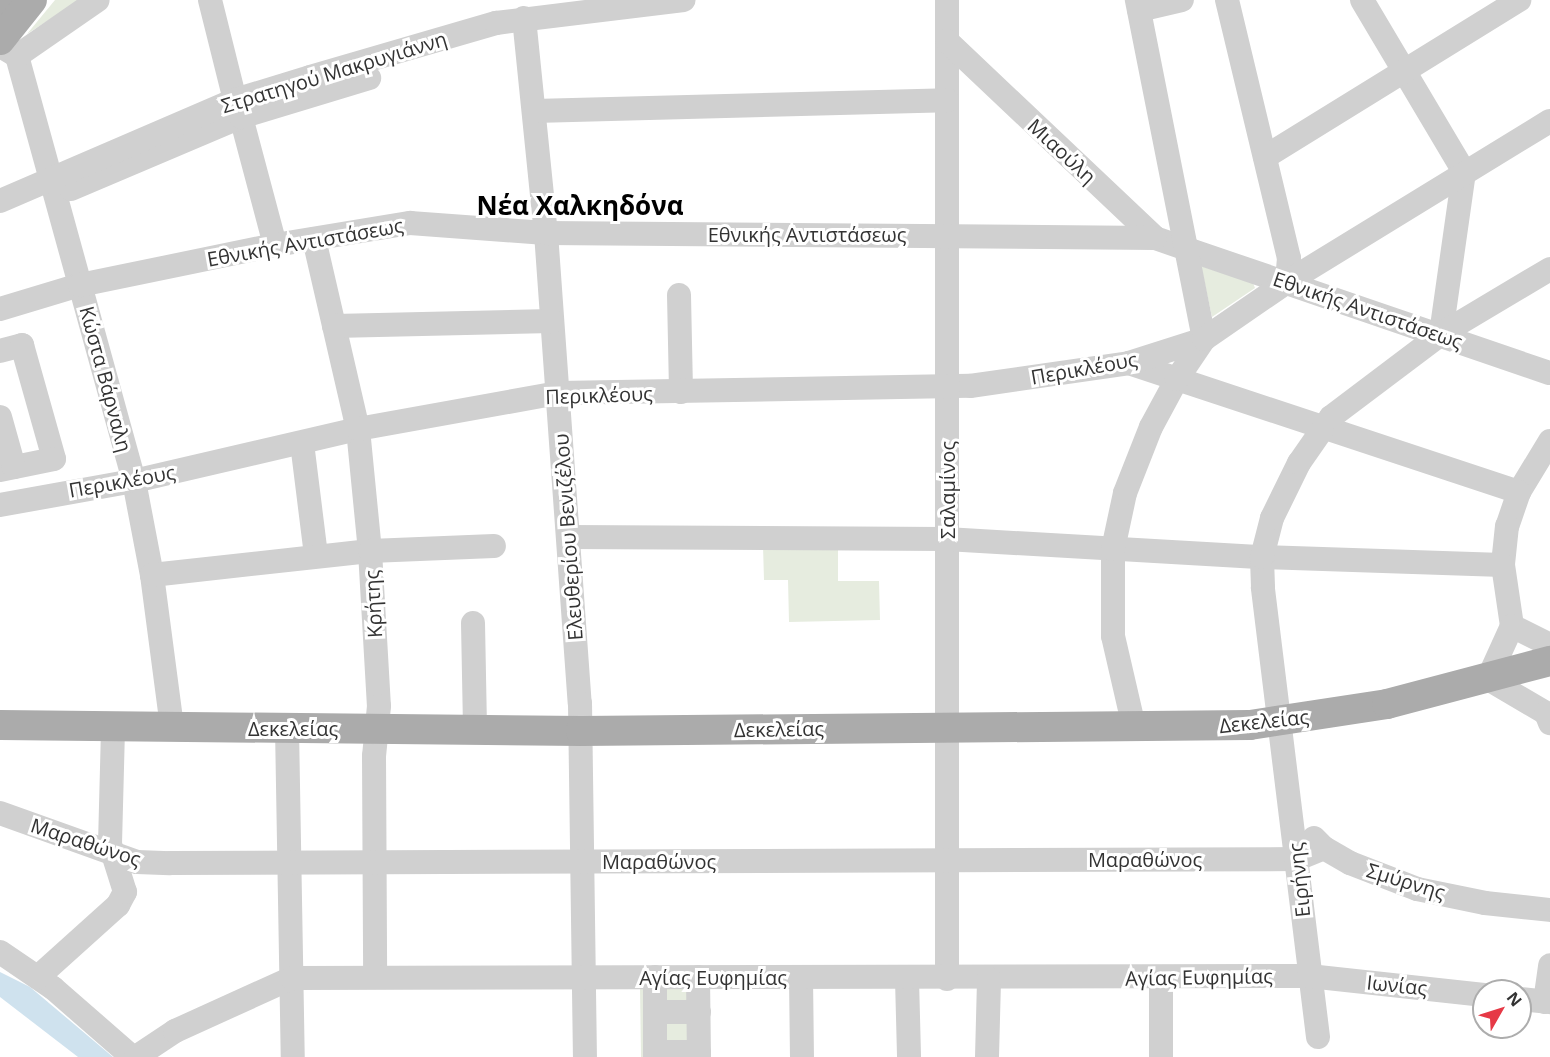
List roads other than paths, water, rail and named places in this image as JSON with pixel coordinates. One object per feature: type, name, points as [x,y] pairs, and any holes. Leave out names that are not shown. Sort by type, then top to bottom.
[{"type":"main road","points":[[6,47],[32,0]]},
{"type":"main road","name":"Δεκελείας","points":[[0,725],[113,728],[581,731],[1134,727],[1277,722],[1387,704],[1550,661]]},
{"type":"street","points":[[6,47],[98,0]]},
{"type":"street","points":[[210,0],[275,245]]},
{"type":"street","name":"Στρατηγού Μακρυγιάννη","points":[[238,108],[524,18],[606,4],[684,0]]},
{"type":"street","name":"Σαλαμίνος","points":[[946,0],[947,980]]},
{"type":"street","points":[[1182,0],[1138,5],[1204,339]]},
{"type":"street","points":[[1227,0],[1289,258],[1287,282]]},
{"type":"street","points":[[1362,0],[1464,172],[1441,334]]},
{"type":"street","points":[[1265,158],[1519,0]]},
{"type":"street","name":"Ελευθερίου Βενιζέλου","points":[[524,18],[546,233],[581,731],[585,1057]]},
{"type":"street","name":"Μιαούλη","points":[[947,41],[1155,238],[1185,249]]},
{"type":"street","name":"Κώστα Βάρναλη","points":[[6,47],[60,185],[80,285],[134,480],[153,575],[172,727]]},
{"type":"street","points":[[0,201],[60,185],[238,108],[369,78]]},
{"type":"street","points":[[534,111],[947,100]]},
{"type":"street","points":[[1134,727],[1113,636],[1113,549],[1125,493],[1150,427],[1176,379],[1204,339],[1287,282],[1550,121]]},
{"type":"street","name":"Εθνικής Αντιστάσεως","points":[[0,309],[80,285],[275,245],[410,223],[546,233],[947,234],[1155,238]]},
{"type":"street","name":"Κρήτης","points":[[314,239],[358,429],[370,551],[379,706],[376,728],[374,861],[375,975]]},
{"type":"street","name":"Εθνικής Αντιστάσεως","points":[[1185,249],[1441,334],[1550,373]]},
{"type":"street","points":[[1262,557],[1283,492],[1323,428],[1364,389],[1441,334],[1550,269]]},
{"type":"street","points":[[679,295],[681,392]]},
{"type":"street","points":[[334,327],[552,321]]},
{"type":"street","name":"Περικλέους","points":[[0,505],[134,480],[358,429],[558,393],[946,386],[1129,363],[1204,339]]},
{"type":"street","points":[[0,351],[22,345],[54,459],[7,469],[0,417]]},
{"type":"street","points":[[1129,363],[1519,492]]},
{"type":"street","points":[[1549,713],[1488,679],[1512,626],[1503,564],[1507,526],[1519,492],[1550,441]]},
{"type":"street","points":[[302,442],[316,556]]},
{"type":"street","points":[[568,537],[946,539],[1262,557],[1503,564]]},
{"type":"street","points":[[153,575],[370,551],[494,546]]},
{"type":"street","name":"Ειρήνης","points":[[1262,557],[1277,722],[1291,801],[1309,976],[1318,1037]]},
{"type":"street","points":[[472,623],[475,730]]},
{"type":"street","points":[[1512,626],[1550,645]]},
{"type":"street","points":[[38,976],[123,898],[122,872],[110,844],[113,728]]},
{"type":"street","points":[[287,728],[293,1057]]},
{"type":"street","name":"Σμύρνης","points":[[1291,801],[1305,828],[1324,848],[1382,877],[1417,889],[1485,903],[1550,910]]},
{"type":"street","name":"Μαραθώνος","points":[[0,813],[136,862],[1297,859],[1324,848]]},
{"type":"street","points":[[0,952],[38,976],[134,1057]]},
{"type":"street","points":[[1532,1000],[1547,1002],[1550,965]]},
{"type":"street","name":"Αγίας Ευφημίας","points":[[134,1057],[182,1027],[292,978],[375,975],[947,980],[1309,976]]},
{"type":"street","name":"Ιωνίας","points":[[1309,976],[1472,994]]},
{"type":"street","points":[[655,977],[677,1012],[677,1054]]},
{"type":"street","points":[[677,1054],[677,1012],[698,977]]},
{"type":"street","points":[[801,977],[802,1057]]},
{"type":"street","points":[[1161,977],[1161,1057]]},
{"type":"street","points":[[906,979],[909,1057]]},
{"type":"street","points":[[987,1057],[989,979]]},
{"type":"water","points":[[0,972],[30,987],[113,1057],[78,1057],[0,997]]},
{"type":"district","name":"Νέα Χαλκηδόνα","points":[[580,206]]}]
